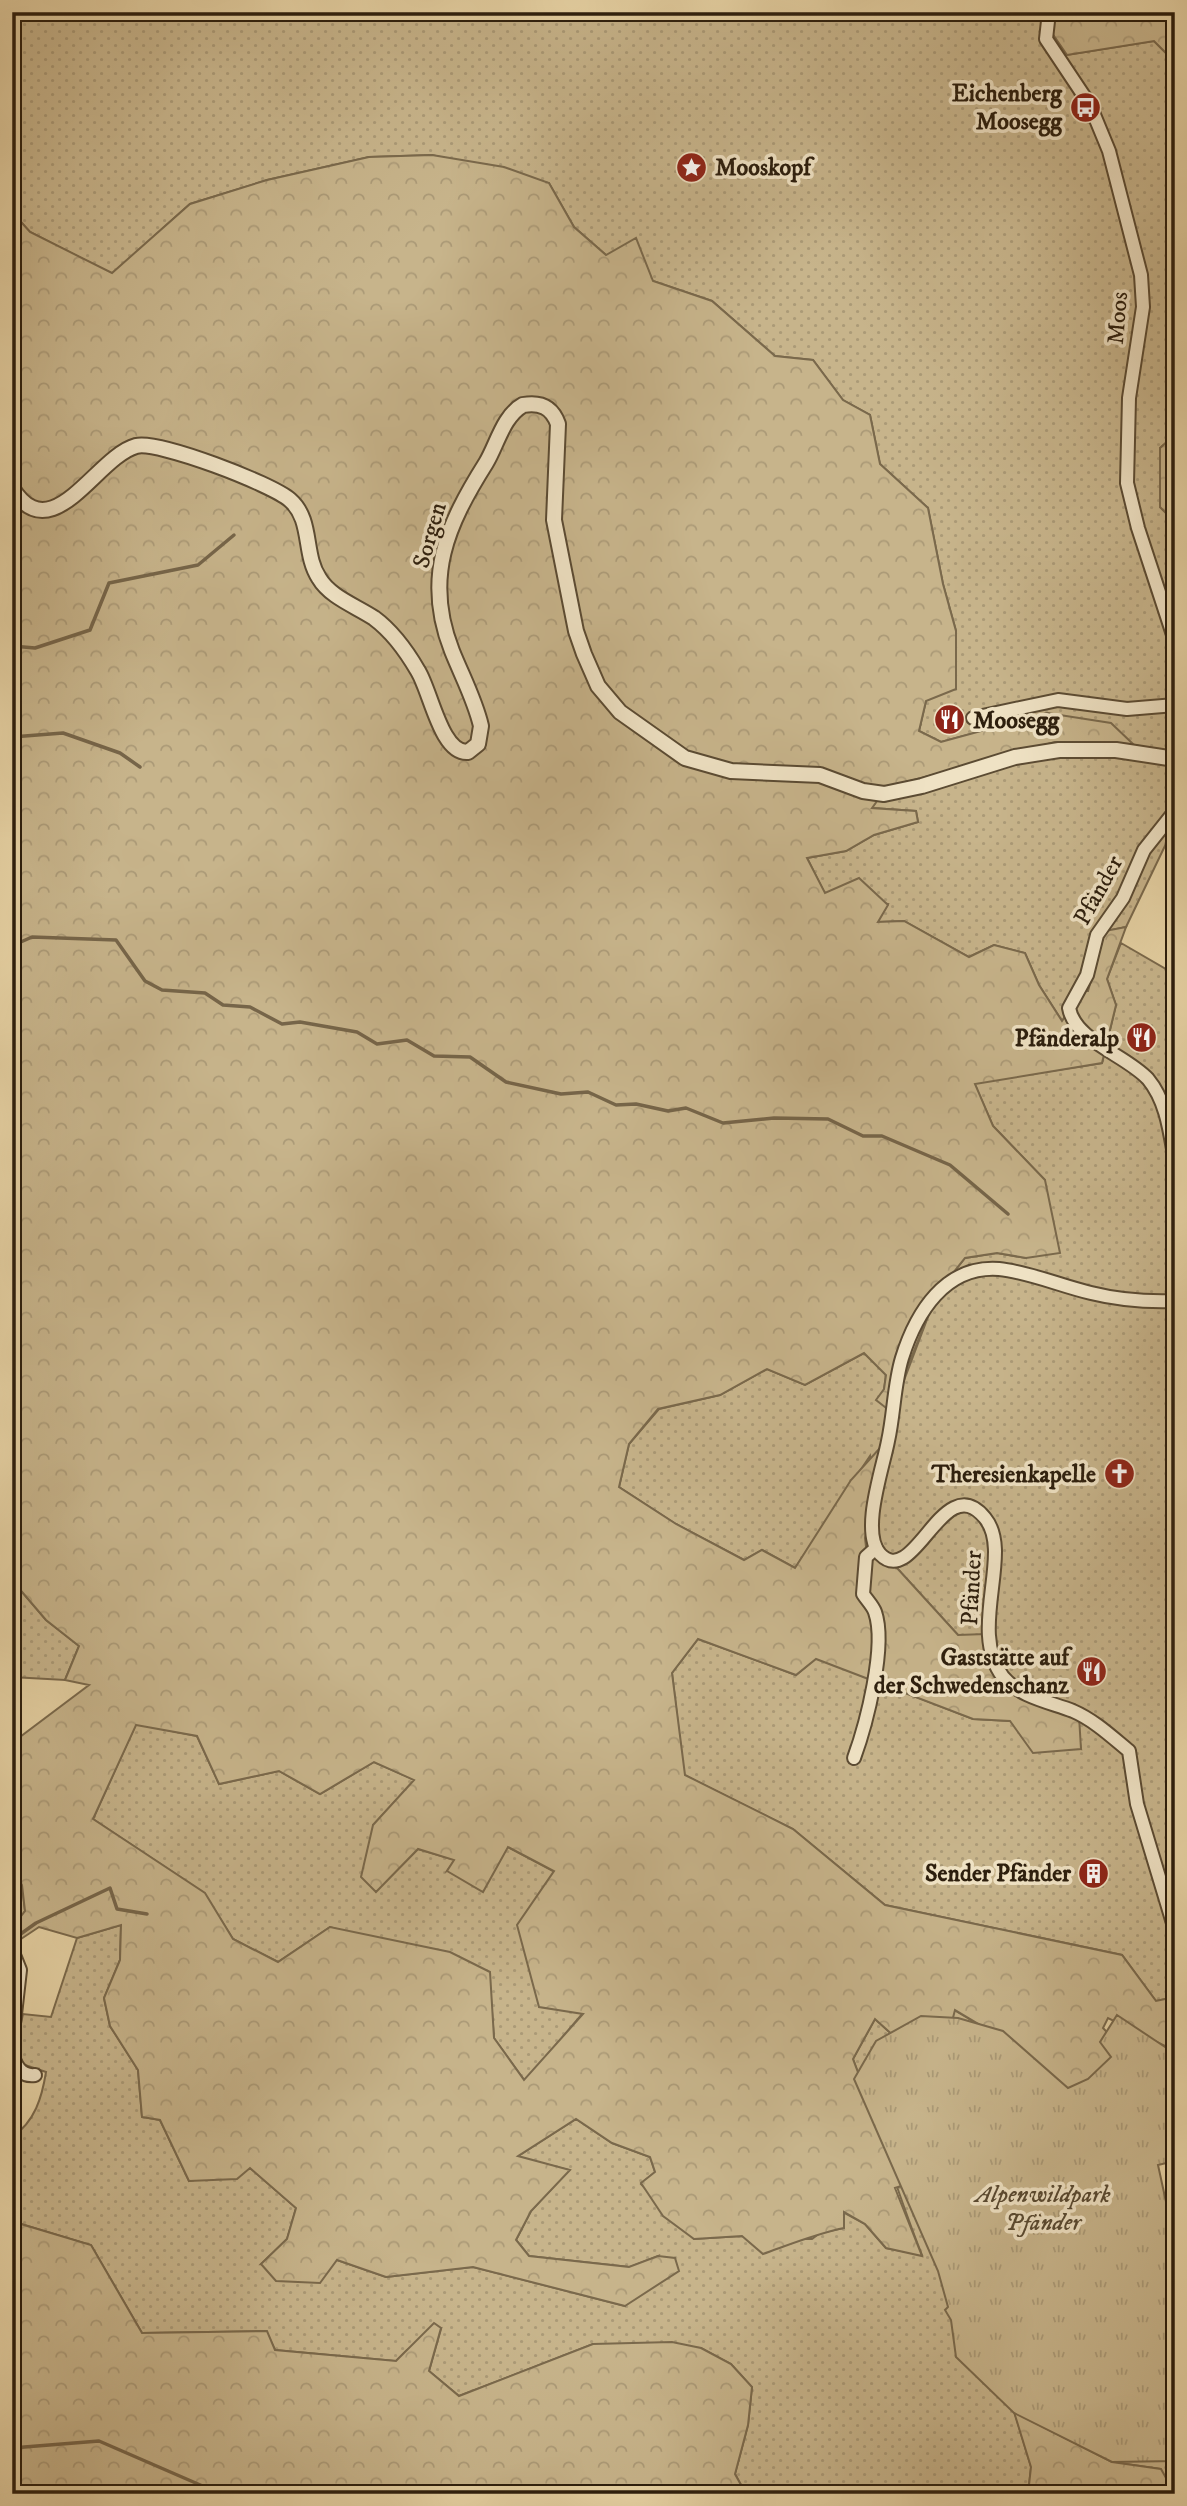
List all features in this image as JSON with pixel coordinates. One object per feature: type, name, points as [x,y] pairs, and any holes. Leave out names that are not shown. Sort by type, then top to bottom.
[{"type":"street","name":"Moos","points":[[1049,12],[1046,39],[1090,106],[1109,151],[1141,275],[1143,307],[1129,398],[1126,474],[1134,516],[1175,641]]},
{"type":"street","name":"Sorgen","points":[[12,488],[28,505],[37,509],[55,508],[68,501],[117,456],[147,445],[175,451],[276,490],[300,511],[310,556],[320,581],[375,619],[400,643],[426,685],[446,740],[456,750],[468,752],[478,744],[481,726],[442,620],[438,592],[441,561],[456,512],[508,419],[523,405],[541,405],[551,411],[558,424],[554,520],[578,638],[598,686],[632,723],[685,758],[714,768],[820,775],[874,793],[896,792],[1015,757],[1059,750],[1116,750],[1175,759]]},
{"type":"street","points":[[973,718],[1058,700],[1127,709],[1175,705]]},
{"type":"street","name":"Pfänder","points":[[1175,811],[1144,850],[1124,898],[1097,935],[1087,975],[1069,1008],[1075,1026],[1140,1072],[1152,1086],[1167,1118],[1175,1161]]},
{"type":"street","points":[[854,1758],[866,1724],[876,1668],[875,1612],[863,1594],[866,1558],[876,1548],[872,1533],[874,1503],[901,1360],[917,1321],[932,1298],[946,1284],[970,1273],[999,1269],[1093,1294],[1141,1302],[1175,1301]]},
{"type":"street","name":"Pfänder","points":[[876,1548],[886,1559],[900,1560],[913,1551],[932,1526],[951,1510],[967,1507],[983,1516],[994,1539],[988,1619],[992,1654],[997,1666],[1004,1678],[1017,1688],[1088,1719],[1129,1751],[1137,1804],[1175,1930]]},
{"type":"street","points":[[12,1950],[20,1970],[12,2041]]},
{"type":"street","points":[[12,2053],[24,2074],[35,2075]]},
{"type":"green space","points":[[12,12],[1056,12],[1052,33],[1067,55],[1154,41],[1168,55],[1175,52],[1175,435],[1160,448],[1160,507],[1175,522],[1175,825],[1126,927],[1105,931],[1088,991],[1083,992],[1062,1021],[1039,985],[1025,953],[994,945],[969,957],[904,921],[877,922],[888,904],[825,894],[807,858],[846,851],[874,835],[918,822],[916,811],[872,808],[886,787],[1055,742],[1131,744],[1048,713],[941,742],[919,731],[926,701],[956,631],[943,584],[928,508],[880,464],[870,415],[843,400],[813,360],[775,356],[712,301],[653,281],[606,255],[574,227],[549,183],[432,155],[369,157],[267,180],[190,204],[112,274],[30,232],[12,212]]},
{"type":"green space","points":[[1056,12],[1175,12],[1175,52],[1168,55],[1154,41],[1067,55],[1052,33]]},
{"type":"green space","points":[[432,155],[504,167],[549,183],[574,227],[606,255],[636,238],[653,281],[712,301],[775,356],[813,360],[843,400],[870,415],[880,464],[928,508],[943,584],[956,631],[956,689],[926,701],[919,731],[941,742],[1047,713],[1111,723],[1133,744],[1055,742],[887,787],[872,808],[916,811],[918,822],[874,835],[846,851],[807,858],[825,893],[859,878],[888,905],[878,922],[904,921],[969,957],[994,945],[1025,953],[1039,985],[1062,1021],[1083,991],[1088,991],[1105,931],[1126,927],[1107,979],[1116,1005],[1102,1063],[975,1084],[993,1126],[1045,1180],[1060,1253],[1026,1258],[997,1253],[965,1258],[937,1293],[890,1411],[876,1400],[884,1389],[886,1375],[864,1353],[805,1385],[767,1369],[720,1395],[658,1409],[629,1444],[619,1487],[676,1524],[744,1560],[762,1550],[795,1568],[851,1480],[889,1438],[865,1538],[867,1555],[897,1568],[958,1635],[986,1634],[1005,1683],[1079,1716],[1081,1749],[1033,1753],[1010,1721],[973,1719],[816,1659],[796,1675],[698,1639],[672,1673],[685,1775],[793,1829],[885,1905],[1122,1955],[1156,2001],[1175,1997],[1175,2045],[1169,2048],[1108,2018],[1103,2028],[1123,2049],[1120,2091],[1056,2091],[1017,2047],[955,2010],[946,2045],[916,2056],[875,2019],[853,2059],[878,2125],[948,2172],[895,2188],[922,2256],[886,2248],[865,2224],[844,2212],[844,2228],[763,2254],[742,2236],[694,2239],[663,2216],[641,2183],[655,2172],[650,2157],[612,2143],[576,2119],[518,2156],[570,2170],[531,2211],[516,2240],[529,2256],[629,2267],[658,2256],[675,2258],[679,2271],[625,2306],[473,2267],[386,2277],[337,2260],[320,2283],[276,2281],[261,2264],[287,2239],[296,2208],[250,2168],[237,2179],[189,2181],[160,2120],[142,2117],[138,2070],[110,2026],[104,1998],[120,1960],[121,1925],[77,1938],[39,1927],[15,1943],[13,1939],[14,1926],[25,1911],[22,1885],[12,1867],[12,1806],[20,1777],[12,1773],[12,1743],[89,1685],[65,1680],[79,1646],[46,1620],[17,1586],[12,1585],[12,212],[30,232],[112,273],[190,204],[267,180],[369,157]],"holes":[[[136,1725],[197,1736],[219,1784],[279,1771],[320,1794],[374,1762],[414,1780],[373,1825],[361,1877],[376,1892],[418,1849],[454,1860],[447,1871],[483,1892],[508,1847],[554,1871],[517,1925],[539,2007],[583,2014],[524,2080],[494,2038],[490,1972],[450,1952],[330,1927],[278,1962],[233,1939],[205,1893],[93,1819]]]},
{"type":"green space","points":[[1175,435],[1175,522],[1160,507],[1160,448]]},
{"type":"green space","points":[[1121,943],[1166,969],[1175,971],[1175,1997],[1156,2001],[1122,1955],[885,1905],[793,1829],[684,1775],[672,1673],[698,1639],[796,1675],[816,1658],[973,1719],[1010,1721],[1081,1749],[1079,1737],[958,1635],[897,1568],[867,1555],[865,1538],[874,1503],[870,1456],[795,1568],[762,1550],[744,1560],[676,1524],[619,1487],[629,1444],[659,1409],[720,1395],[767,1369],[805,1385],[864,1353],[886,1375],[884,1390],[900,1391],[937,1293],[965,1258],[997,1253],[1026,1258],[1045,1180],[993,1126],[974,1083],[1102,1063],[1116,1005],[1107,979]]},
{"type":"green space","points":[[12,1585],[17,1586],[46,1620],[79,1646],[65,1680],[12,1677]]},
{"type":"green space","points":[[136,1724],[197,1736],[219,1784],[279,1771],[320,1794],[374,1762],[415,1780],[373,1825],[376,1891],[418,1849],[455,1860],[447,1871],[508,1847],[555,1872],[583,2013],[525,2081],[494,2038],[489,1972],[330,1927],[278,1962],[233,1939],[204,1893],[93,1819]]},
{"type":"green space","points":[[12,1867],[22,1885],[25,1911],[12,1928]]},
{"type":"green space","points":[[121,1925],[120,1960],[104,1998],[110,2026],[138,2070],[142,2117],[160,2120],[189,2181],[250,2168],[296,2208],[287,2239],[261,2264],[337,2260],[386,2277],[473,2267],[625,2306],[658,2256],[630,2267],[529,2256],[516,2240],[531,2211],[569,2170],[517,2157],[576,2119],[612,2143],[650,2157],[655,2172],[641,2184],[694,2239],[742,2236],[790,2244],[799,2239],[812,2239],[820,2233],[844,2228],[843,2212],[865,2224],[886,2248],[922,2255],[853,2059],[875,2019],[916,2056],[954,2010],[1017,2047],[1153,2167],[1175,2288],[1175,2494],[1160,2469],[1112,2462],[1015,2414],[1031,2467],[1028,2494],[746,2494],[735,2474],[748,2425],[752,2387],[731,2364],[701,2348],[593,2344],[459,2396],[429,2371],[441,2329],[407,2350],[396,2361],[275,2350],[266,2331],[142,2333],[91,2245],[21,2224],[12,2218],[12,2137],[32,2116],[46,2072],[22,2064],[17,2041],[23,2014],[51,2017],[77,1938]]},
{"type":"green space","name":"Alpenwildpark Pfänder","points":[[1117,2015],[1165,2047],[1175,2043],[1175,2161],[1158,2165],[1173,2234],[1175,2263],[1175,2461],[1112,2462],[1014,2413],[956,2357],[951,2320],[945,2310],[948,2307],[938,2271],[854,2079],[876,2041],[921,2016],[958,2018],[1003,2031],[1068,2088],[1088,2079],[1111,2057],[1100,2042]]},
{"type":"green space","points":[[12,2218],[21,2224],[91,2245],[142,2333],[267,2331],[275,2350],[396,2361],[434,2323],[441,2328],[429,2371],[459,2396],[593,2344],[672,2342],[701,2348],[731,2364],[752,2387],[748,2425],[735,2474],[746,2494],[12,2494]]},
{"type":"green space","points":[[1014,2412],[1112,2462],[1161,2469],[1175,2494],[1028,2494],[1031,2467]]},
{"type":"waterway","points":[[12,646],[35,648],[90,630],[109,583],[198,565],[234,535]]},
{"type":"waterway","points":[[12,737],[63,733],[120,753],[140,767]]},
{"type":"waterway","points":[[12,943],[14,945],[32,937],[116,940],[145,981],[162,990],[205,993],[223,1005],[250,1007],[282,1024],[300,1022],[357,1032],[377,1044],[407,1040],[434,1056],[470,1057],[506,1082],[561,1094],[588,1092],[616,1105],[636,1104],[668,1111],[686,1108],[723,1123],[774,1118],[828,1119],[863,1136],[882,1136],[950,1165],[1008,1214]]},
{"type":"waterway","points":[[15,1938],[36,1923],[110,1888],[117,1909],[147,1914]]},
{"type":"waterway","points":[[12,2448],[99,2441],[221,2494]]},
{"type":"place","name":"Eichenberg Moosegg","points":[[1085,107]]},
{"type":"place","name":"Mooskopf","points":[[692,167]]},
{"type":"place","name":"Moosegg","points":[[950,720]]},
{"type":"place","name":"Pfänderalp","points":[[1142,1038]]},
{"type":"place","name":"Theresienkapelle","points":[[1119,1474]]},
{"type":"place","name":"Gaststätte auf der Schwedenschanz","points":[[1092,1671]]},
{"type":"place","name":"Sender Pfänder","points":[[1094,1873]]}]
